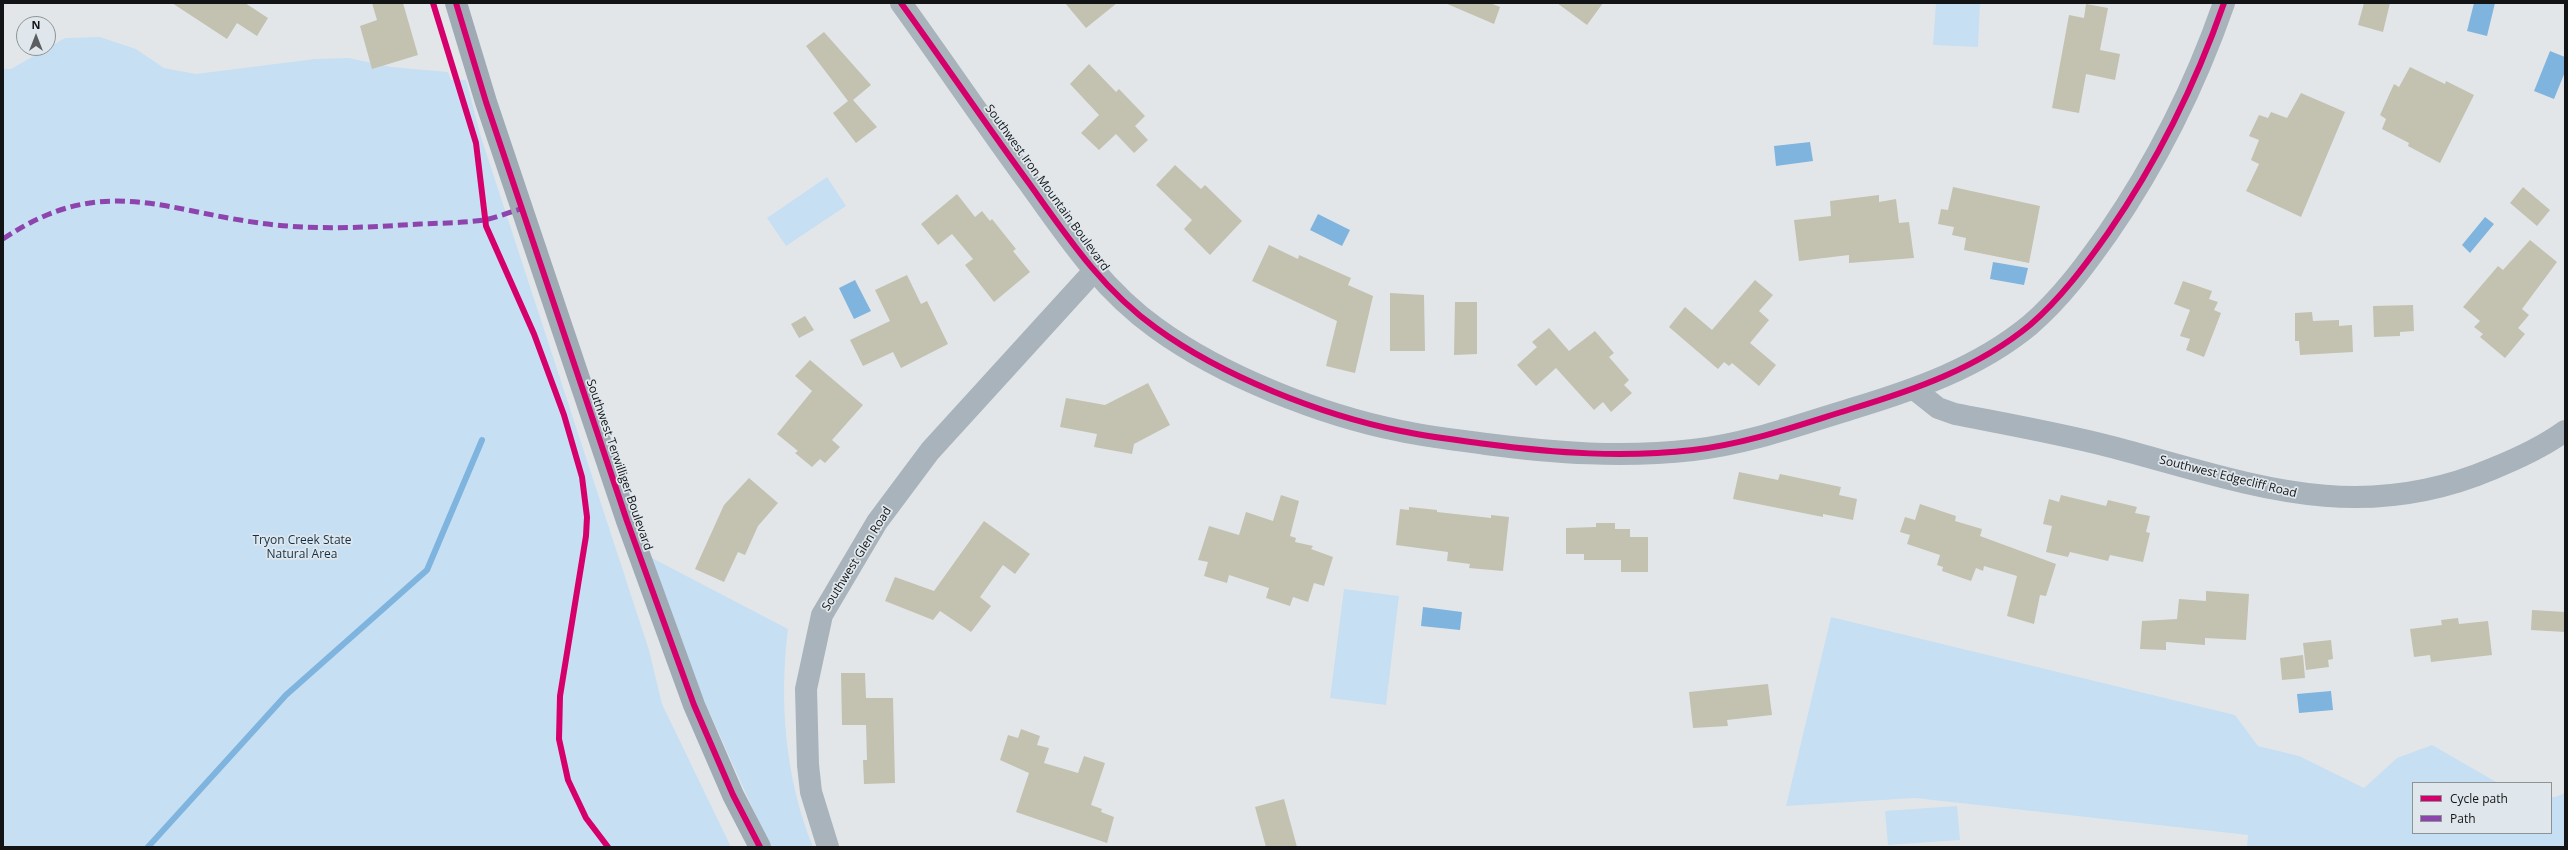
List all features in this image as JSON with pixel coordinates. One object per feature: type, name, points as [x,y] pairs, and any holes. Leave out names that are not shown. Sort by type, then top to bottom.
[{"type":"main road","name":"Southwest Terwilliger Boulevard","points":[[456,3],[562,331],[646,572],[694,705],[733,795],[760,847]]},
{"type":"street","name":"Southwest Iron Mountain Boulevard","points":[[901,3],[1071,242],[1094,271],[1119,299],[1141,317],[1186,348],[1263,386],[1336,415],[1401,432],[1535,450],[1598,455],[1694,450],[1752,439],[1914,389],[1960,369],[2024,330],[2057,300],[2083,269],[2138,188],[2166,139],[2187,96],[2224,3]]},
{"type":"street","name":"Southwest Glen Road","points":[[828,847],[811,792],[806,689],[822,615],[877,522],[930,451],[1094,271]]},
{"type":"street","name":"Southwest Edgecliff Road","points":[[1914,389],[1938,408],[1955,414],[2071,437],[2239,482],[2304,495],[2335,498],[2408,493],[2454,483],[2525,454],[2565,431]]},
{"type":"green space","points":[[1936,3],[1980,3],[1978,47],[1933,45]]},
{"type":"green space","name":"Tryon Creek State Natural Area","points":[[100,37],[136,49],[164,68],[196,74],[315,59],[349,58],[391,67],[448,72],[451,80],[466,80],[481,137],[649,650],[662,704],[731,847],[3,847],[3,69],[11,69],[34,56],[56,56],[56,43],[65,38]]},
{"type":"green space","points":[[827,177],[846,206],[786,246],[767,218]]},
{"type":"green space","points":[[652,558],[788,629],[784,684],[790,767],[796,794],[813,847],[770,847],[690,669]]},
{"type":"green space","points":[[1344,589],[1399,596],[1386,705],[1330,698]]},
{"type":"green space","points":[[1831,617],[2235,715],[2258,746],[2299,756],[2364,788],[2397,758],[2432,745],[2496,782],[2412,782],[2412,834],[2552,834],[2552,797],[2565,793],[2565,847],[2247,847],[2248,835],[1915,798],[1786,806]]},
{"type":"green space","points":[[1957,806],[1960,840],[1888,845],[1885,811]]},
{"type":"water","points":[[2474,3],[2495,3],[2487,36],[2467,31]]},
{"type":"water","points":[[2550,51],[2565,57],[2565,72],[2554,99],[2534,91]]},
{"type":"water","points":[[1810,142],[1813,161],[1776,166],[1774,146]]},
{"type":"water","points":[[1318,214],[1350,230],[1342,246],[1310,230]]},
{"type":"water","points":[[2485,217],[2494,224],[2470,253],[2462,245]]},
{"type":"water","points":[[1993,262],[2028,268],[2024,285],[1990,279]]},
{"type":"water","points":[[855,280],[871,311],[854,319],[839,288]]},
{"type":"water","points":[[1423,607],[1462,612],[1460,630],[1421,626]]},
{"type":"water","points":[[2331,691],[2333,710],[2299,713],[2297,694]]},
{"type":"building","points":[[172,3],[245,3],[268,18],[257,36],[237,23],[227,39]]},
{"type":"building","points":[[372,3],[403,3],[418,55],[372,69],[360,26],[377,20]]},
{"type":"building","points":[[1065,3],[1117,3],[1086,28]]},
{"type":"building","points":[[1445,3],[1490,3],[1500,7],[1494,24]]},
{"type":"building","points":[[1557,3],[1603,3],[1587,25]]},
{"type":"building","points":[[2364,3],[2390,3],[2383,32],[2358,25]]},
{"type":"building","points":[[2086,4],[2108,8],[2100,50],[2120,54],[2115,80],[2086,74],[2079,113],[2052,108],[2069,15],[2084,18]]},
{"type":"building","points":[[824,32],[871,85],[853,100],[877,127],[856,143],[833,113],[848,101],[806,46]]},
{"type":"building","points":[[1089,64],[1116,92],[1119,89],[1145,116],[1135,126],[1148,140],[1134,153],[1116,134],[1099,150],[1081,133],[1099,115],[1070,84]]},
{"type":"building","points":[[2410,67],[2445,84],[2446,81],[2474,95],[2440,163],[2408,146],[2409,143],[2382,129],[2386,119],[2380,115],[2394,84],[2399,87]]},
{"type":"building","points":[[2301,93],[2345,112],[2301,217],[2246,191],[2259,164],[2251,160],[2259,140],[2249,136],[2259,115],[2268,118],[2271,112],[2287,118]]},
{"type":"building","points":[[1175,165],[1201,189],[1205,185],[1242,221],[1210,255],[1184,229],[1192,220],[1156,185]]},
{"type":"building","points":[[1953,187],[2040,206],[2029,263],[1964,250],[1966,238],[1952,235],[1954,227],[1938,224],[1941,209],[1948,210]]},
{"type":"building","points":[[2523,187],[2550,210],[2537,226],[2510,203]]},
{"type":"building","points":[[957,194],[975,217],[982,211],[990,221],[992,219],[1016,249],[1013,251],[1030,272],[994,302],[965,265],[973,259],[952,234],[938,245],[921,224]]},
{"type":"building","points":[[1879,195],[1879,202],[1896,199],[1899,223],[1909,222],[1914,258],[1849,263],[1849,255],[1799,261],[1794,220],[1831,216],[1830,201]]},
{"type":"building","points":[[2530,240],[2557,262],[2522,309],[2529,315],[2518,328],[2525,334],[2505,358],[2480,337],[2483,334],[2474,327],[2480,321],[2463,307],[2498,266],[2503,270]]},
{"type":"building","points":[[1269,245],[1298,259],[1299,255],[1351,278],[1348,285],[1373,296],[1355,373],[1326,366],[1337,321],[1252,281]]},
{"type":"building","points":[[907,275],[921,304],[927,301],[948,344],[901,368],[893,352],[863,366],[850,340],[890,321],[875,290]]},
{"type":"building","points":[[1755,280],[1773,295],[1759,311],[1769,320],[1750,343],[1776,365],[1759,386],[1732,363],[1729,366],[1724,362],[1718,369],[1669,327],[1685,307],[1712,330]]},
{"type":"building","points":[[2183,281],[2212,291],[2209,299],[2218,302],[2214,310],[2221,313],[2204,357],[2186,350],[2190,339],[2180,336],[2190,310],[2174,304]]},
{"type":"building","points":[[1390,293],[1424,295],[1425,351],[1390,351]]},
{"type":"building","points":[[1455,302],[1477,302],[1477,354],[1454,355]]},
{"type":"building","points":[[2413,305],[2414,331],[2400,332],[2400,336],[2374,337],[2373,306]]},
{"type":"building","points":[[2312,312],[2313,321],[2339,320],[2339,326],[2352,325],[2353,352],[2300,355],[2299,341],[2295,341],[2295,313]]},
{"type":"building","points":[[805,316],[814,330],[799,338],[791,324]]},
{"type":"building","points":[[1549,328],[1569,351],[1595,331],[1614,353],[1609,357],[1629,380],[1624,385],[1632,393],[1611,412],[1603,402],[1594,410],[1556,368],[1536,386],[1517,365],[1537,347],[1532,342]]},
{"type":"building","points":[[810,360],[863,405],[832,440],[840,447],[825,463],[820,459],[812,467],[795,453],[798,451],[777,434],[812,391],[795,376]]},
{"type":"building","points":[[1148,383],[1170,425],[1134,444],[1132,454],[1094,447],[1097,434],[1060,427],[1066,398],[1105,405]]},
{"type":"building","points":[[1739,472],[1778,480],[1780,474],[1841,487],[1839,495],[1857,499],[1853,520],[1823,514],[1823,517],[1733,499]]},
{"type":"building","points":[[749,478],[778,503],[758,526],[745,555],[738,552],[724,582],[695,569],[724,505]]},
{"type":"building","points":[[1281,495],[1299,501],[1290,536],[1296,538],[1295,542],[1313,546],[1311,549],[1333,557],[1324,586],[1314,583],[1308,602],[1293,597],[1290,606],[1266,598],[1269,588],[1229,575],[1227,583],[1204,576],[1208,562],[1198,560],[1209,526],[1239,535],[1246,512],[1273,521]]},
{"type":"building","points":[[2061,495],[2106,506],[2108,500],[2137,507],[2135,513],[2150,516],[2146,532],[2150,533],[2143,562],[2110,555],[2108,561],[2070,552],[2068,557],[2046,552],[2052,526],[2043,524],[2049,499],[2059,502]]},
{"type":"building","points":[[1920,504],[1956,516],[1955,521],[1982,529],[1980,536],[2056,564],[2046,596],[2040,595],[2034,624],[2007,616],[2017,576],[1984,566],[1983,571],[1976,568],[1971,581],[1942,571],[1943,567],[1937,565],[1940,555],[1907,544],[1910,535],[1900,532],[1905,517],[1915,520]]},
{"type":"building","points":[[1409,507],[1437,510],[1437,512],[1491,518],[1491,515],[1509,517],[1503,571],[1469,568],[1470,564],[1447,561],[1448,552],[1396,545],[1400,509],[1409,510]]},
{"type":"building","points":[[984,521],[1030,554],[1015,574],[1003,565],[980,597],[991,606],[971,632],[940,611],[933,620],[885,601],[895,577],[934,591]]},
{"type":"building","points":[[1596,523],[1615,523],[1615,529],[1630,529],[1630,537],[1648,537],[1648,572],[1621,572],[1621,560],[1584,560],[1584,554],[1566,554],[1566,528],[1596,527]]},
{"type":"building","points":[[2206,591],[2249,594],[2246,640],[2205,638],[2205,645],[2166,642],[2166,650],[2140,649],[2142,621],[2177,619],[2179,599],[2206,601]]},
{"type":"building","points":[[2532,610],[2565,612],[2565,632],[2531,630]]},
{"type":"building","points":[[2458,618],[2459,624],[2488,621],[2492,655],[2431,662],[2430,655],[2414,657],[2410,629],[2442,625],[2441,620]]},
{"type":"building","points":[[2331,640],[2333,659],[2328,660],[2329,667],[2306,670],[2303,643]]},
{"type":"building","points":[[2303,655],[2305,678],[2282,680],[2280,658]]},
{"type":"building","points":[[841,673],[865,673],[866,698],[893,698],[895,783],[864,784],[863,760],[867,760],[866,725],[842,725]]},
{"type":"building","points":[[1768,684],[1772,715],[1727,720],[1728,726],[1693,728],[1689,692]]},
{"type":"building","points":[[1021,729],[1040,736],[1037,745],[1049,748],[1044,763],[1078,773],[1084,756],[1105,763],[1091,805],[1102,809],[1101,812],[1114,817],[1107,843],[1016,812],[1029,773],[1000,760],[1008,735],[1018,738]]},
{"type":"building","points":[[1284,799],[1297,847],[1266,847],[1255,807]]},
{"type":"waterway","points":[[148,847],[286,695],[427,570],[482,440]]},
{"type":"marked path","points":[[3,239],[40,218],[74,206],[106,201],[137,202],[169,206],[237,220],[276,225],[330,228],[468,222],[489,219],[521,209]]},
{"type":"cycle path","points":[[433,3],[476,143],[486,226],[534,334],[564,415],[582,477],[587,517],[586,536],[560,696],[559,739],[568,780],[586,818],[608,847]]},
{"type":"cycle path","points":[[456,3],[486,102],[627,521],[694,705],[733,795],[760,847]]},
{"type":"cycle path","points":[[901,3],[998,141],[1073,244],[1119,297],[1156,328],[1182,346],[1273,392],[1338,415],[1370,424],[1422,435],[1486,444],[1563,452],[1615,454],[1641,454],[1693,450],[1753,439],[1875,402],[1922,385],[1945,376],[1989,354],[2010,340],[2041,315],[2072,282],[2126,206],[2143,179],[2174,122],[2201,64],[2224,3]]}]
